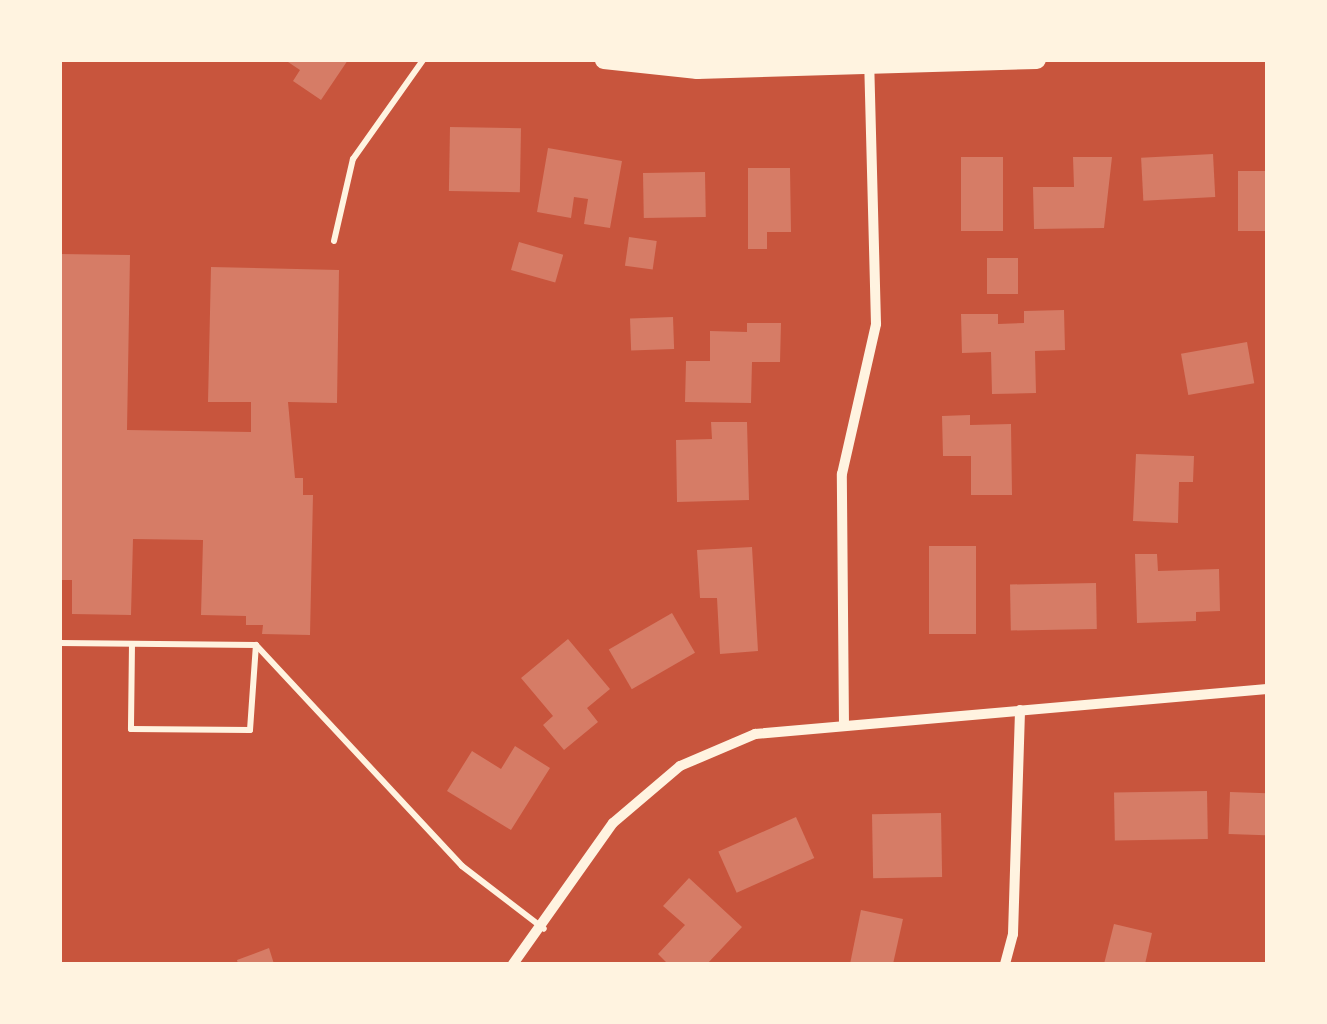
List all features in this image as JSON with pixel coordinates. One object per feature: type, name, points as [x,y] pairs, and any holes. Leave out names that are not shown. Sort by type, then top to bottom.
[{"type":"street","points":[[604,60],[696,70],[1037,60]]},
{"type":"street","points":[[844,726],[842,474],[876,324],[869,64]]},
{"type":"street","points":[[514,964],[544,930],[613,824],[680,766],[755,734],[1267,690]]},
{"type":"street","points":[[1005,964],[1013,934],[1020,710]]},
{"type":"lane","points":[[334,241],[353,159],[423,60]]},
{"type":"lane","points":[[60,642],[256,645],[462,866],[544,930]]},
{"type":"lane","points":[[132,644],[131,729],[230,730],[250,730],[256,645]]},
{"type":"building","points":[[285,60],[348,60],[321,100],[293,81],[300,70]]},
{"type":"building","points":[[450,127],[521,128],[520,192],[449,191]]},
{"type":"building","points":[[548,148],[622,161],[610,228],[584,224],[588,199],[574,197],[571,218],[537,212]]},
{"type":"building","points":[[1213,154],[1215,197],[1143,201],[1141,158]]},
{"type":"building","points":[[961,157],[1003,157],[1003,231],[961,231]]},
{"type":"building","points":[[1073,157],[1112,157],[1104,228],[1034,229],[1033,187],[1074,187]]},
{"type":"building","points":[[748,168],[790,168],[791,232],[767,232],[767,249],[748,249]]},
{"type":"building","points":[[1238,171],[1267,171],[1267,231],[1238,231]]},
{"type":"building","points":[[705,172],[706,217],[644,218],[643,173]]},
{"type":"building","points":[[629,237],[657,241],[653,270],[625,266]]},
{"type":"building","points":[[519,242],[563,255],[555,283],[511,270]]},
{"type":"building","points":[[60,254],[130,255],[127,430],[251,432],[251,402],[208,402],[211,267],[339,270],[337,403],[288,402],[295,478],[303,478],[303,495],[313,495],[310,635],[262,634],[263,625],[246,625],[246,616],[201,615],[203,540],[133,539],[131,615],[72,614],[72,580],[60,580]]},
{"type":"building","points":[[987,258],[1018,258],[1018,294],[987,294]]},
{"type":"building","points":[[1064,310],[1065,350],[1035,351],[1036,393],[992,394],[991,352],[962,353],[961,314],[998,314],[998,324],[1024,323],[1024,311]]},
{"type":"building","points":[[673,317],[674,349],[631,350],[630,319]]},
{"type":"building","points":[[747,323],[781,323],[780,362],[752,362],[751,403],[685,402],[686,361],[710,361],[710,331],[747,332]]},
{"type":"building","points":[[1247,342],[1254,383],[1188,395],[1181,354]]},
{"type":"building","points":[[970,415],[970,425],[1011,424],[1012,495],[971,495],[971,456],[943,456],[942,416]]},
{"type":"building","points":[[711,422],[747,422],[749,500],[677,502],[676,440],[712,439]]},
{"type":"building","points":[[1136,454],[1194,456],[1193,482],[1179,482],[1178,523],[1133,521]]},
{"type":"building","points":[[929,546],[976,546],[976,634],[929,634]]},
{"type":"building","points":[[752,547],[758,651],[720,654],[717,598],[700,598],[697,550]]},
{"type":"building","points":[[1135,554],[1157,554],[1158,571],[1219,569],[1220,611],[1196,612],[1196,621],[1137,623]]},
{"type":"building","points":[[1096,583],[1097,629],[1011,630],[1010,585]]},
{"type":"building","points":[[672,613],[695,653],[632,689],[609,650]]},
{"type":"building","points":[[568,639],[610,689],[587,708],[598,722],[564,750],[543,725],[553,716],[521,678]]},
{"type":"building","points":[[515,746],[550,768],[511,830],[447,791],[472,751],[501,769]]},
{"type":"building","points":[[1207,791],[1208,839],[1115,841],[1114,793]]},
{"type":"building","points":[[1230,792],[1267,793],[1266,835],[1229,834]]},
{"type":"building","points":[[941,813],[942,877],[873,878],[872,814]]},
{"type":"building","points":[[796,817],[814,858],[737,893],[718,852]]},
{"type":"building","points":[[689,878],[742,927],[707,964],[668,964],[658,954],[685,925],[663,906]]},
{"type":"building","points":[[861,910],[903,919],[893,964],[850,964]]},
{"type":"building","points":[[1114,924],[1152,933],[1145,964],[1104,964]]},
{"type":"building","points":[[269,948],[274,964],[238,964],[237,960]]}]
